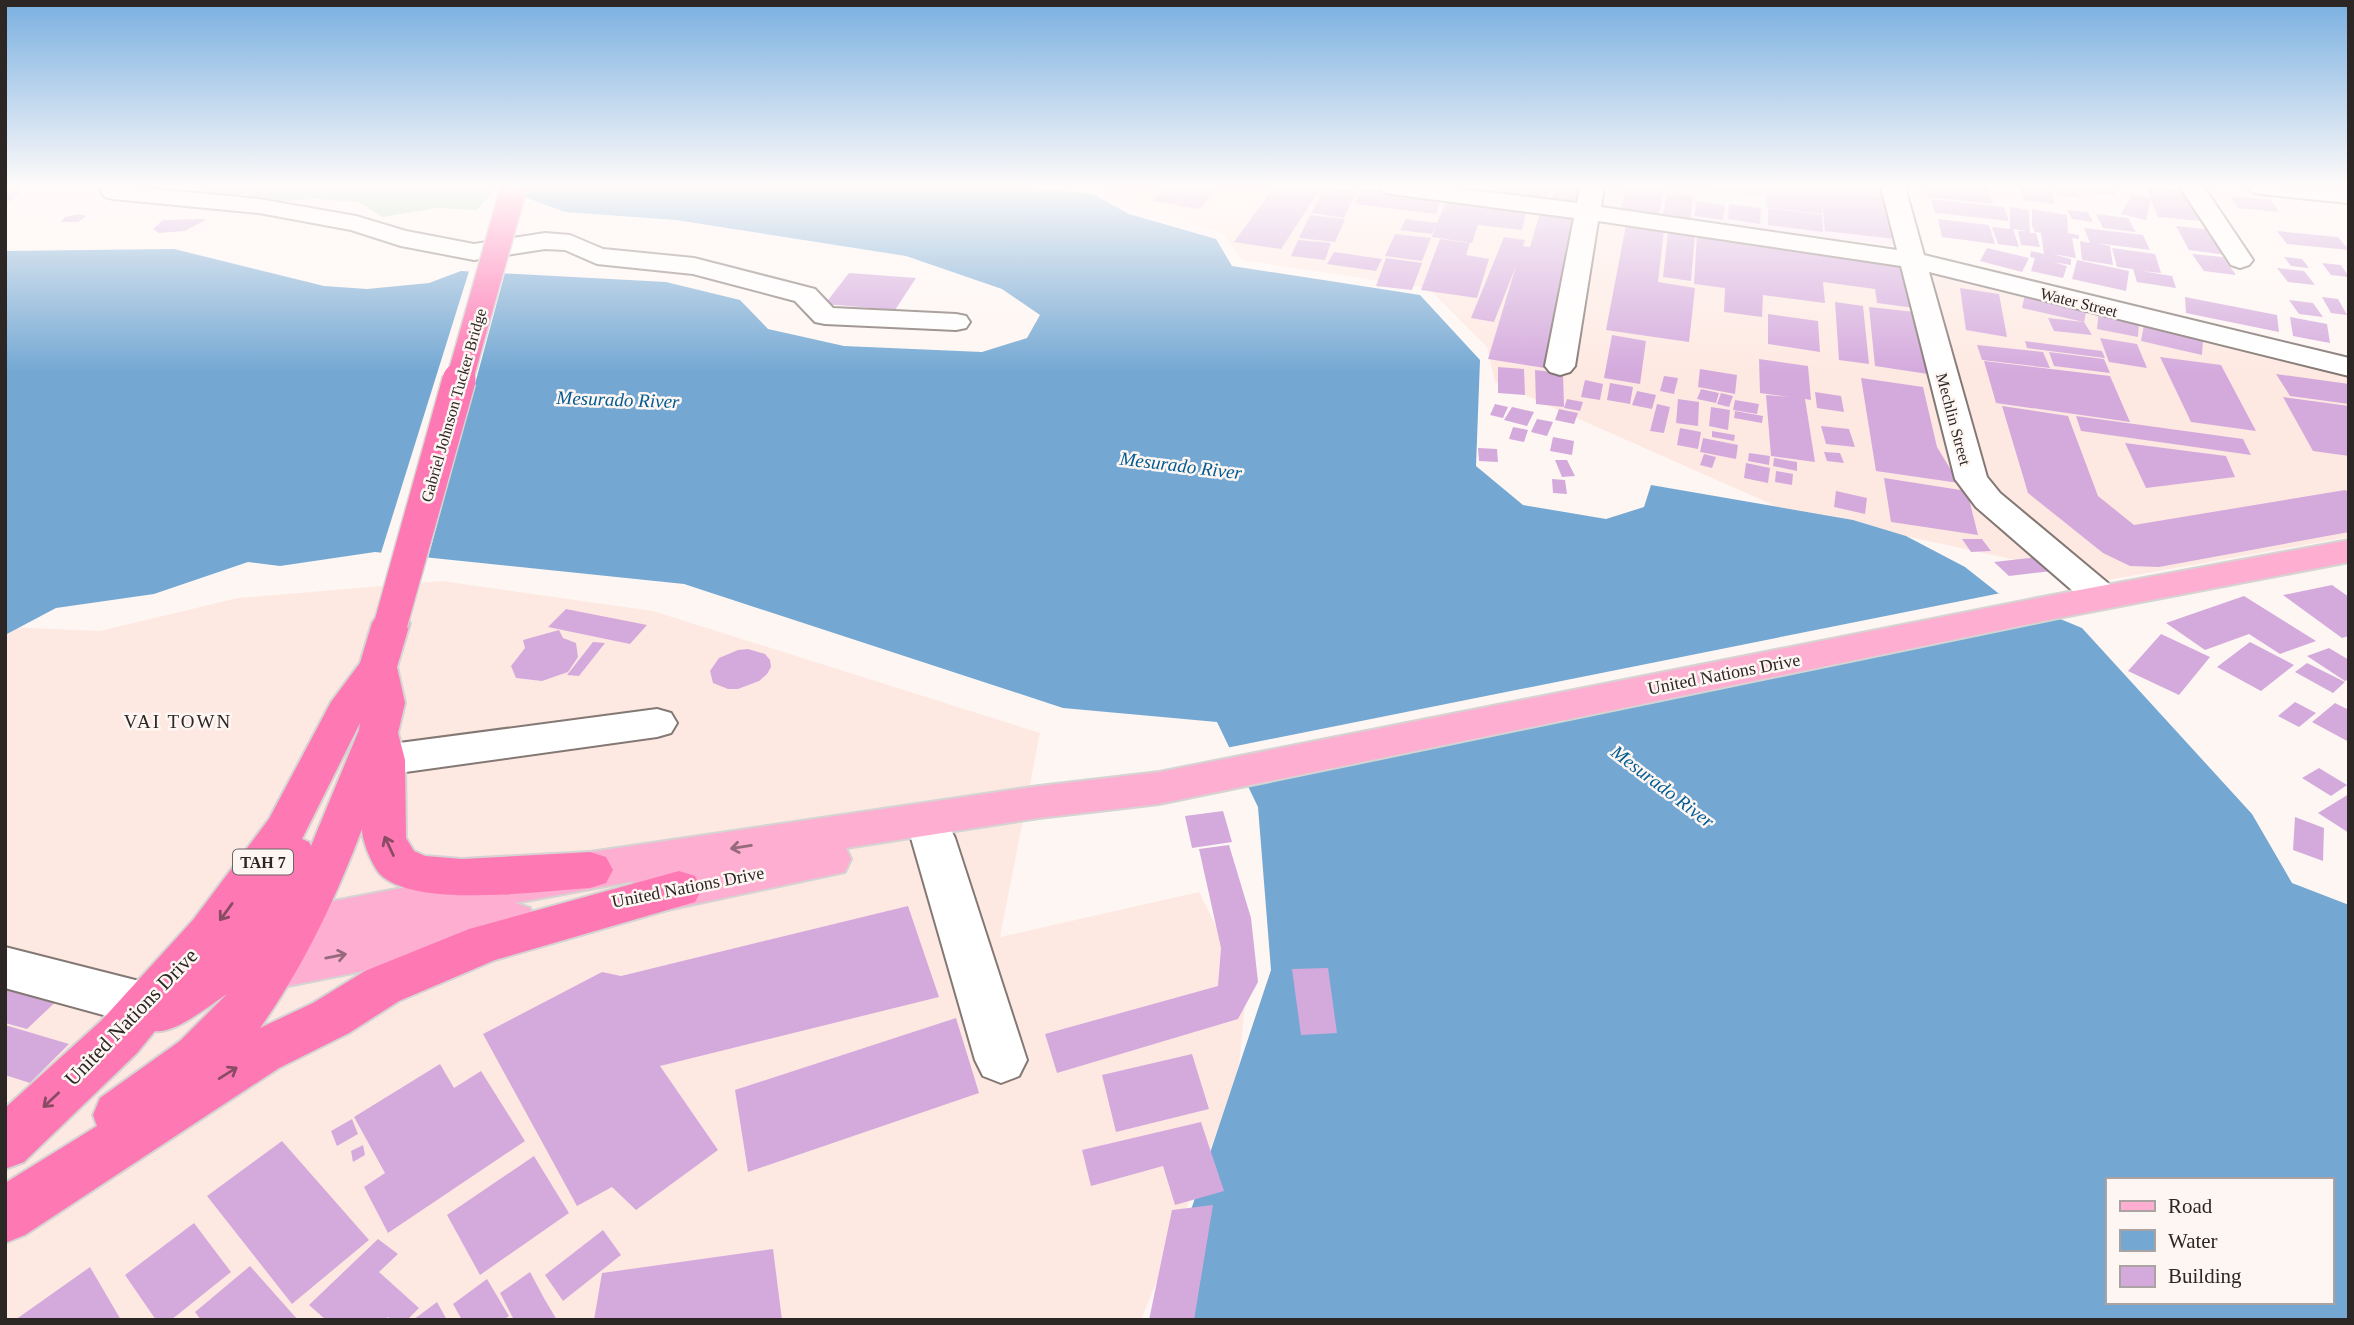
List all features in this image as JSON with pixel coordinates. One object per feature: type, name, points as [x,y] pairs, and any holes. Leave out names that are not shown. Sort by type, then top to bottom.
[{"type":"highway","name":"Gabriel Johnson Tucker Bridge","points":[[391,623],[497,249]]},
{"type":"highway","name":"United Nations Drive","points":[[5,1144],[133,1021],[210,934],[276,842],[351,702],[378,667],[391,623]]},
{"type":"highway","name":"United Nations Drive","points":[[5,1213],[114,1119],[209,1048],[245,1008],[260,952],[382,745],[385,703],[378,667]]},
{"type":"highway","points":[[133,1021],[260,952],[378,667]]},
{"type":"highway","points":[[382,745],[384,840],[398,864],[421,874],[462,877],[590,870]]},
{"type":"highway","points":[[5,1213],[261,1052],[331,1018],[382,986],[486,943],[679,889]]},
{"type":"main road","name":"United Nations Drive","points":[[260,952],[590,870],[1039,802],[1160,788],[2102,597],[2349,551]]},
{"type":"main road","name":"United Nations Drive","points":[[260,952],[679,889],[1048,816],[1100,796]]},
{"type":"street","points":[[457,249],[474,252],[494,249]]},
{"type":"street","points":[[582,249],[597,256],[694,266],[805,295],[825,316],[956,322]]},
{"type":"street","points":[[1560,366],[1581,249]]},
{"type":"street","name":"Water Street","points":[[1853,249],[1912,260],[2349,366]]},
{"type":"street","name":"Mechlin Street","points":[[1909,249],[1970,479],[1995,507],[2102,597]]},
{"type":"street","points":[[2233,249],[2240,260]]},
{"type":"street","points":[[382,745],[657,723]]},
{"type":"street","points":[[933,838],[1001,1060]]},
{"type":"street","points":[[5,967],[133,1021]]},
{"type":"shaded area","points":[[1234,249],[1790,249],[1887,262],[2316,362],[2349,371],[2349,537],[2108,580],[1782,509],[1495,382],[1487,347],[1428,288],[1242,260]]},
{"type":"shaded area","points":[[442,581],[653,611],[1040,733],[1000,937],[1199,892],[1247,987],[1237,1083],[1141,1320],[5,1320],[5,627],[100,631],[238,598]]},
{"type":"water","name":"Mesurado River","points":[[174,249],[324,286],[367,289],[429,283],[461,271],[666,282],[740,300],[768,329],[844,346],[982,352],[1027,338],[1040,315],[1002,289],[906,256],[860,249],[1222,249],[1232,266],[1420,295],[1480,360],[1476,466],[1523,505],[1606,519],[1644,507],[1651,485],[1853,520],[1906,536],[1965,567],[1998,593],[2082,628],[2252,814],[2292,883],[2349,905],[2349,1320],[1159,1320],[1189,1216],[1271,970],[1258,807],[1217,722],[1063,708],[684,584],[375,552],[280,566],[248,562],[154,594],[56,608],[5,635],[5,251]]},
{"type":"pier","points":[[470,268],[506,269],[427,562],[380,556]]},
{"type":"pier","points":[[2006,592],[2034,604],[1243,783],[1226,748]]},
{"type":"building","points":[[1294,249],[1329,249],[1325,260],[1291,256]]},
{"type":"building","points":[[1388,249],[1427,249],[1422,261],[1385,256]]},
{"type":"building","points":[[1436,249],[1468,249],[1466,255],[1489,259],[1477,298],[1421,290]]},
{"type":"building","points":[[1499,249],[1566,249],[1565,252],[1572,253],[1545,368],[1488,359],[1516,266],[1494,322],[1471,318]]},
{"type":"building","points":[[1621,249],[1662,249],[1658,282],[1695,288],[1689,342],[1606,330]]},
{"type":"building","points":[[1666,249],[1694,249],[1691,281],[1663,277]]},
{"type":"building","points":[[1696,249],[1806,249],[1909,262],[1915,308],[1877,303],[1875,289],[1823,282],[1825,303],[1763,295],[1762,317],[1724,312],[1725,288],[1694,284]]},
{"type":"building","points":[[1987,249],[2029,258],[2022,272],[1980,261]]},
{"type":"building","points":[[2043,249],[2074,249],[2076,258],[2052,254],[2071,259],[2071,265],[2053,262],[2067,266],[2063,278],[2031,271],[2035,258],[2030,257],[2031,251],[2044,254]]},
{"type":"building","points":[[2081,249],[2110,249],[2113,265],[2082,260]]},
{"type":"building","points":[[2112,249],[2155,254],[2161,273],[2141,271],[2172,276],[2176,288],[2137,282],[2133,269],[2117,267]]},
{"type":"building","points":[[2224,249],[2227,255],[2189,250]]},
{"type":"building","points":[[1334,252],[1382,259],[1376,271],[1327,264]]},
{"type":"building","points":[[2192,254],[2223,257],[2236,275],[2204,271]]},
{"type":"building","points":[[2284,257],[2302,259],[2309,268],[2291,266]]},
{"type":"building","points":[[1386,258],[1422,263],[1412,290],[1376,286]]},
{"type":"building","points":[[2077,260],[2129,271],[2126,291],[2072,279]]},
{"type":"building","points":[[2322,263],[2341,265],[2349,277],[2331,275]]},
{"type":"building","points":[[2277,268],[2304,271],[2315,285],[2288,282]]},
{"type":"building","points":[[849,273],[916,278],[895,310],[825,304]]},
{"type":"building","points":[[1960,288],[1999,294],[2007,337],[1966,330]]},
{"type":"building","points":[[2025,294],[2087,308],[2084,322],[2022,308]]},
{"type":"building","points":[[2185,297],[2277,315],[2279,332],[2186,313]]},
{"type":"building","points":[[2322,297],[2338,299],[2347,315],[2331,313]]},
{"type":"building","points":[[2289,300],[2313,303],[2323,317],[2299,314]]},
{"type":"building","points":[[1835,302],[1863,306],[1869,364],[1839,360]]},
{"type":"building","points":[[1869,307],[1915,312],[1928,374],[1875,366]]},
{"type":"building","points":[[2099,310],[2139,319],[2138,337],[2097,329]]},
{"type":"building","points":[[1768,314],[1818,321],[1820,352],[1768,344]]},
{"type":"building","points":[[2290,317],[2327,324],[2330,343],[2293,336]]},
{"type":"building","points":[[2048,318],[2084,322],[2092,335],[2054,331]]},
{"type":"building","points":[[2144,325],[2203,339],[2202,355],[2141,341]]},
{"type":"building","points":[[1612,335],[1646,341],[1640,384],[1604,378]]},
{"type":"building","points":[[2100,338],[2137,344],[2147,368],[2109,362]]},
{"type":"building","points":[[2025,341],[2102,351],[2105,358],[2027,348]]},
{"type":"building","points":[[1977,345],[2043,352],[2050,368],[1982,360]]},
{"type":"building","points":[[2049,352],[2104,359],[2110,373],[2054,366]]},
{"type":"building","points":[[2160,357],[2221,365],[2256,431],[2191,422]]},
{"type":"building","points":[[1759,359],[1808,366],[1811,400],[1805,399],[1815,462],[1771,456],[1766,395],[1790,397],[1760,393]]},
{"type":"building","points":[[1984,361],[2110,376],[2130,422],[1996,403]]},
{"type":"building","points":[[1498,367],[1524,369],[1525,395],[1498,393]]},
{"type":"building","points":[[1700,369],[1737,375],[1735,394],[1698,387]]},
{"type":"building","points":[[1535,370],[1563,373],[1564,407],[1536,404]]},
{"type":"building","points":[[2276,374],[2349,384],[2349,404],[2290,396]]},
{"type":"building","points":[[1664,376],[1678,378],[1674,394],[1660,391]]},
{"type":"building","points":[[1861,378],[1923,387],[1937,447],[1959,483],[1876,471]]},
{"type":"building","points":[[1585,380],[1603,384],[1600,400],[1581,397]]},
{"type":"building","points":[[1610,383],[1633,387],[1630,404],[1607,400]]},
{"type":"building","points":[[1701,389],[1719,393],[1716,403],[1697,399]]},
{"type":"building","points":[[1637,391],[1656,395],[1652,409],[1632,405]]},
{"type":"building","points":[[1815,392],[1841,396],[1844,412],[1817,408]]},
{"type":"building","points":[[1721,393],[1733,396],[1729,407],[1717,404]]},
{"type":"building","points":[[2283,397],[2349,406],[2349,456],[2313,451]]},
{"type":"building","points":[[1567,399],[1583,402],[1580,411],[1564,408]]},
{"type":"building","points":[[1678,399],[1699,402],[1698,426],[1676,423]]},
{"type":"building","points":[[1735,400],[1759,404],[1757,414],[1733,410]]},
{"type":"building","points":[[1495,404],[1508,407],[1503,418],[1490,415]]},
{"type":"building","points":[[1657,404],[1670,407],[1664,433],[1650,431]]},
{"type":"building","points":[[2002,406],[2068,416],[2098,496],[2134,525],[2345,490],[2349,492],[2349,532],[2159,567],[2130,566],[2103,553],[2028,493]]},
{"type":"building","points":[[1512,407],[1534,412],[1527,426],[1504,420]]},
{"type":"building","points":[[1711,407],[1730,410],[1728,430],[1709,426]]},
{"type":"building","points":[[1559,409],[1578,413],[1574,424],[1555,420]]},
{"type":"building","points":[[1735,411],[1763,416],[1762,423],[1734,418]]},
{"type":"building","points":[[2076,416],[2243,439],[2251,455],[2081,431]]},
{"type":"building","points":[[1537,419],[1553,422],[1547,436],[1531,432]]},
{"type":"building","points":[[1821,426],[1849,429],[1855,447],[1826,444]]},
{"type":"building","points":[[1513,427],[1528,430],[1524,442],[1509,439]]},
{"type":"building","points":[[1680,428],[1701,432],[1698,449],[1677,445]]},
{"type":"building","points":[[1712,431],[1735,435],[1734,441],[1712,437]]},
{"type":"building","points":[[1553,437],[1574,441],[1572,455],[1550,451]]},
{"type":"building","points":[[1703,438],[1738,445],[1736,459],[1700,452]]},
{"type":"building","points":[[2125,443],[2226,456],[2235,477],[2146,488]]},
{"type":"building","points":[[1478,448],[1497,449],[1498,462],[1479,461]]},
{"type":"building","points":[[1824,452],[1840,453],[1844,463],[1827,461]]},
{"type":"building","points":[[1749,453],[1770,456],[1769,465],[1748,461]]},
{"type":"building","points":[[1704,454],[1716,457],[1712,468],[1700,465]]},
{"type":"building","points":[[1774,458],[1797,462],[1797,471],[1773,466]]},
{"type":"building","points":[[1555,460],[1567,460],[1575,476],[1562,477]]},
{"type":"building","points":[[1746,463],[1770,468],[1768,483],[1744,478]]},
{"type":"building","points":[[1776,471],[1793,474],[1792,485],[1775,482]]},
{"type":"building","points":[[1884,478],[1967,491],[1978,535],[1891,522]]},
{"type":"building","points":[[1552,479],[1565,480],[1567,494],[1553,493]]},
{"type":"building","points":[[1836,491],[1867,498],[1865,514],[1834,507]]},
{"type":"building","points":[[1962,539],[1982,539],[1991,551],[1971,552]]},
{"type":"building","points":[[2038,557],[2052,571],[2009,576],[1994,562]]},
{"type":"building","points":[[2332,585],[2349,597],[2349,636],[2342,638],[2283,595]]},
{"type":"building","points":[[2244,596],[2316,641],[2280,654],[2249,634],[2205,650],[2166,623]]},
{"type":"building","points":[[566,609],[647,625],[630,644],[548,627]]},
{"type":"building","points":[[559,630],[563,638],[576,643],[578,657],[568,672],[542,681],[516,678],[511,666],[525,648],[523,640]]},
{"type":"building","points":[[2161,634],[2210,657],[2179,695],[2128,671]]},
{"type":"building","points":[[593,642],[605,643],[579,676],[567,675]]},
{"type":"building","points":[[2250,642],[2294,665],[2261,691],[2217,667]]},
{"type":"building","points":[[2329,648],[2349,660],[2349,679],[2345,681],[2307,656]]},
{"type":"building","points":[[748,649],[765,654],[770,660],[771,667],[767,674],[759,681],[738,689],[728,689],[713,683],[710,671],[719,658]]},
{"type":"building","points":[[2307,663],[2345,682],[2333,693],[2295,672]]},
{"type":"building","points":[[2295,702],[2316,713],[2299,727],[2278,716]]},
{"type":"building","points":[[2335,703],[2349,710],[2349,742],[2312,722]]},
{"type":"building","points":[[2319,768],[2347,785],[2331,796],[2302,778]]},
{"type":"building","points":[[2349,794],[2349,833],[2318,813]]},
{"type":"building","points":[[1223,811],[1232,842],[1192,848],[1185,816]]},
{"type":"building","points":[[2295,817],[2324,828],[2323,861],[2293,850]]},
{"type":"building","points":[[1229,845],[1251,918],[1258,982],[1238,1019],[1057,1073],[1045,1034],[1218,986],[1221,948],[1199,849]]},
{"type":"building","points":[[908,906],[939,997],[660,1066],[718,1150],[636,1210],[612,1187],[577,1206],[483,1034],[602,972],[621,976]]},
{"type":"building","points":[[1328,968],[1337,1033],[1301,1035],[1292,969]]},
{"type":"building","points":[[5,974],[66,992],[27,1029],[5,1023]]},
{"type":"building","points":[[956,1018],[979,1093],[748,1172],[735,1090]]},
{"type":"building","points":[[5,1025],[69,1044],[30,1083],[5,1075]]},
{"type":"building","points":[[1192,1054],[1209,1109],[1116,1132],[1102,1075]]},
{"type":"building","points":[[440,1064],[454,1088],[481,1071],[525,1141],[388,1233],[364,1187],[385,1173],[354,1117]]},
{"type":"building","points":[[352,1119],[358,1134],[337,1146],[331,1131]]},
{"type":"building","points":[[1201,1122],[1224,1191],[1175,1205],[1163,1166],[1091,1186],[1082,1150]]},
{"type":"building","points":[[282,1141],[369,1240],[292,1304],[207,1196]]},
{"type":"building","points":[[363,1145],[365,1155],[353,1162],[351,1151]]},
{"type":"building","points":[[534,1156],[569,1213],[480,1275],[447,1215]]},
{"type":"building","points":[[1213,1205],[1194,1320],[1149,1320],[1172,1210]]},
{"type":"building","points":[[194,1223],[231,1272],[171,1320],[156,1320],[125,1275]]},
{"type":"building","points":[[603,1230],[621,1255],[563,1301],[545,1275]]},
{"type":"building","points":[[378,1239],[398,1254],[379,1272],[419,1308],[407,1320],[391,1320],[388,1317],[385,1320],[326,1320],[309,1305]]},
{"type":"building","points":[[773,1249],[782,1320],[594,1320],[602,1273]]},
{"type":"building","points":[[250,1266],[298,1320],[201,1320],[195,1312]]},
{"type":"building","points":[[90,1267],[121,1320],[15,1320]]},
{"type":"building","points":[[530,1272],[557,1320],[514,1320],[500,1293]]},
{"type":"building","points":[[487,1279],[509,1316],[503,1320],[462,1320],[453,1304]]},
{"type":"building","points":[[437,1302],[447,1320],[413,1320]]},
{"type":"district","name":"VAI TOWN","points":[[178,721]]}]
